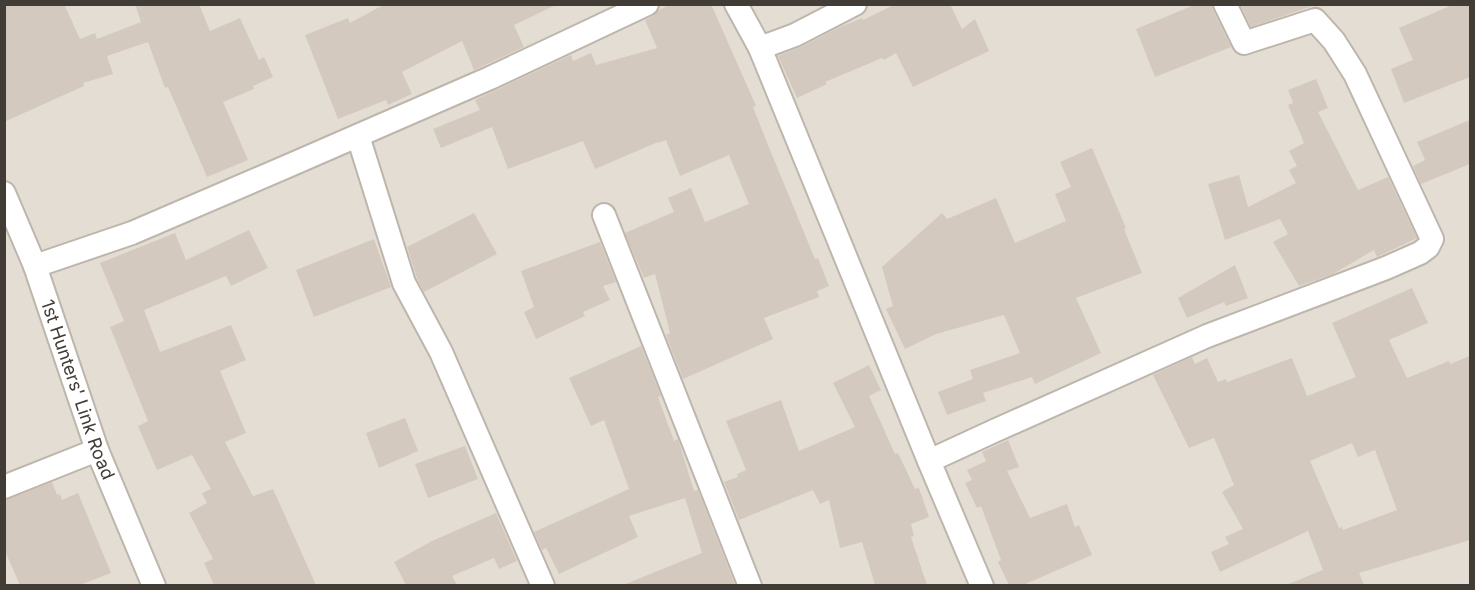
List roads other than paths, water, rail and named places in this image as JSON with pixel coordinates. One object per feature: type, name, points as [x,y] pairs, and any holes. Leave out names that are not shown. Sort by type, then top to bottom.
[{"type":"street","points":[[35,266],[132,233],[490,78],[646,4]]},
{"type":"street","points":[[736,4],[760,48],[982,585]]},
{"type":"street","points":[[760,48],[795,35],[855,4]]},
{"type":"street","points":[[929,461],[1207,336],[1386,268],[1428,248],[1432,239],[1355,74],[1334,40],[1316,20],[1244,43],[1225,4]]},
{"type":"street","points":[[358,136],[404,283],[441,352],[543,585]]},
{"type":"street","name":"1st Hunters' Link Road","points":[[4,193],[35,266],[98,450],[154,585]]},
{"type":"street","points":[[604,215],[750,585]]},
{"type":"street","points":[[4,488],[98,450]]}]
